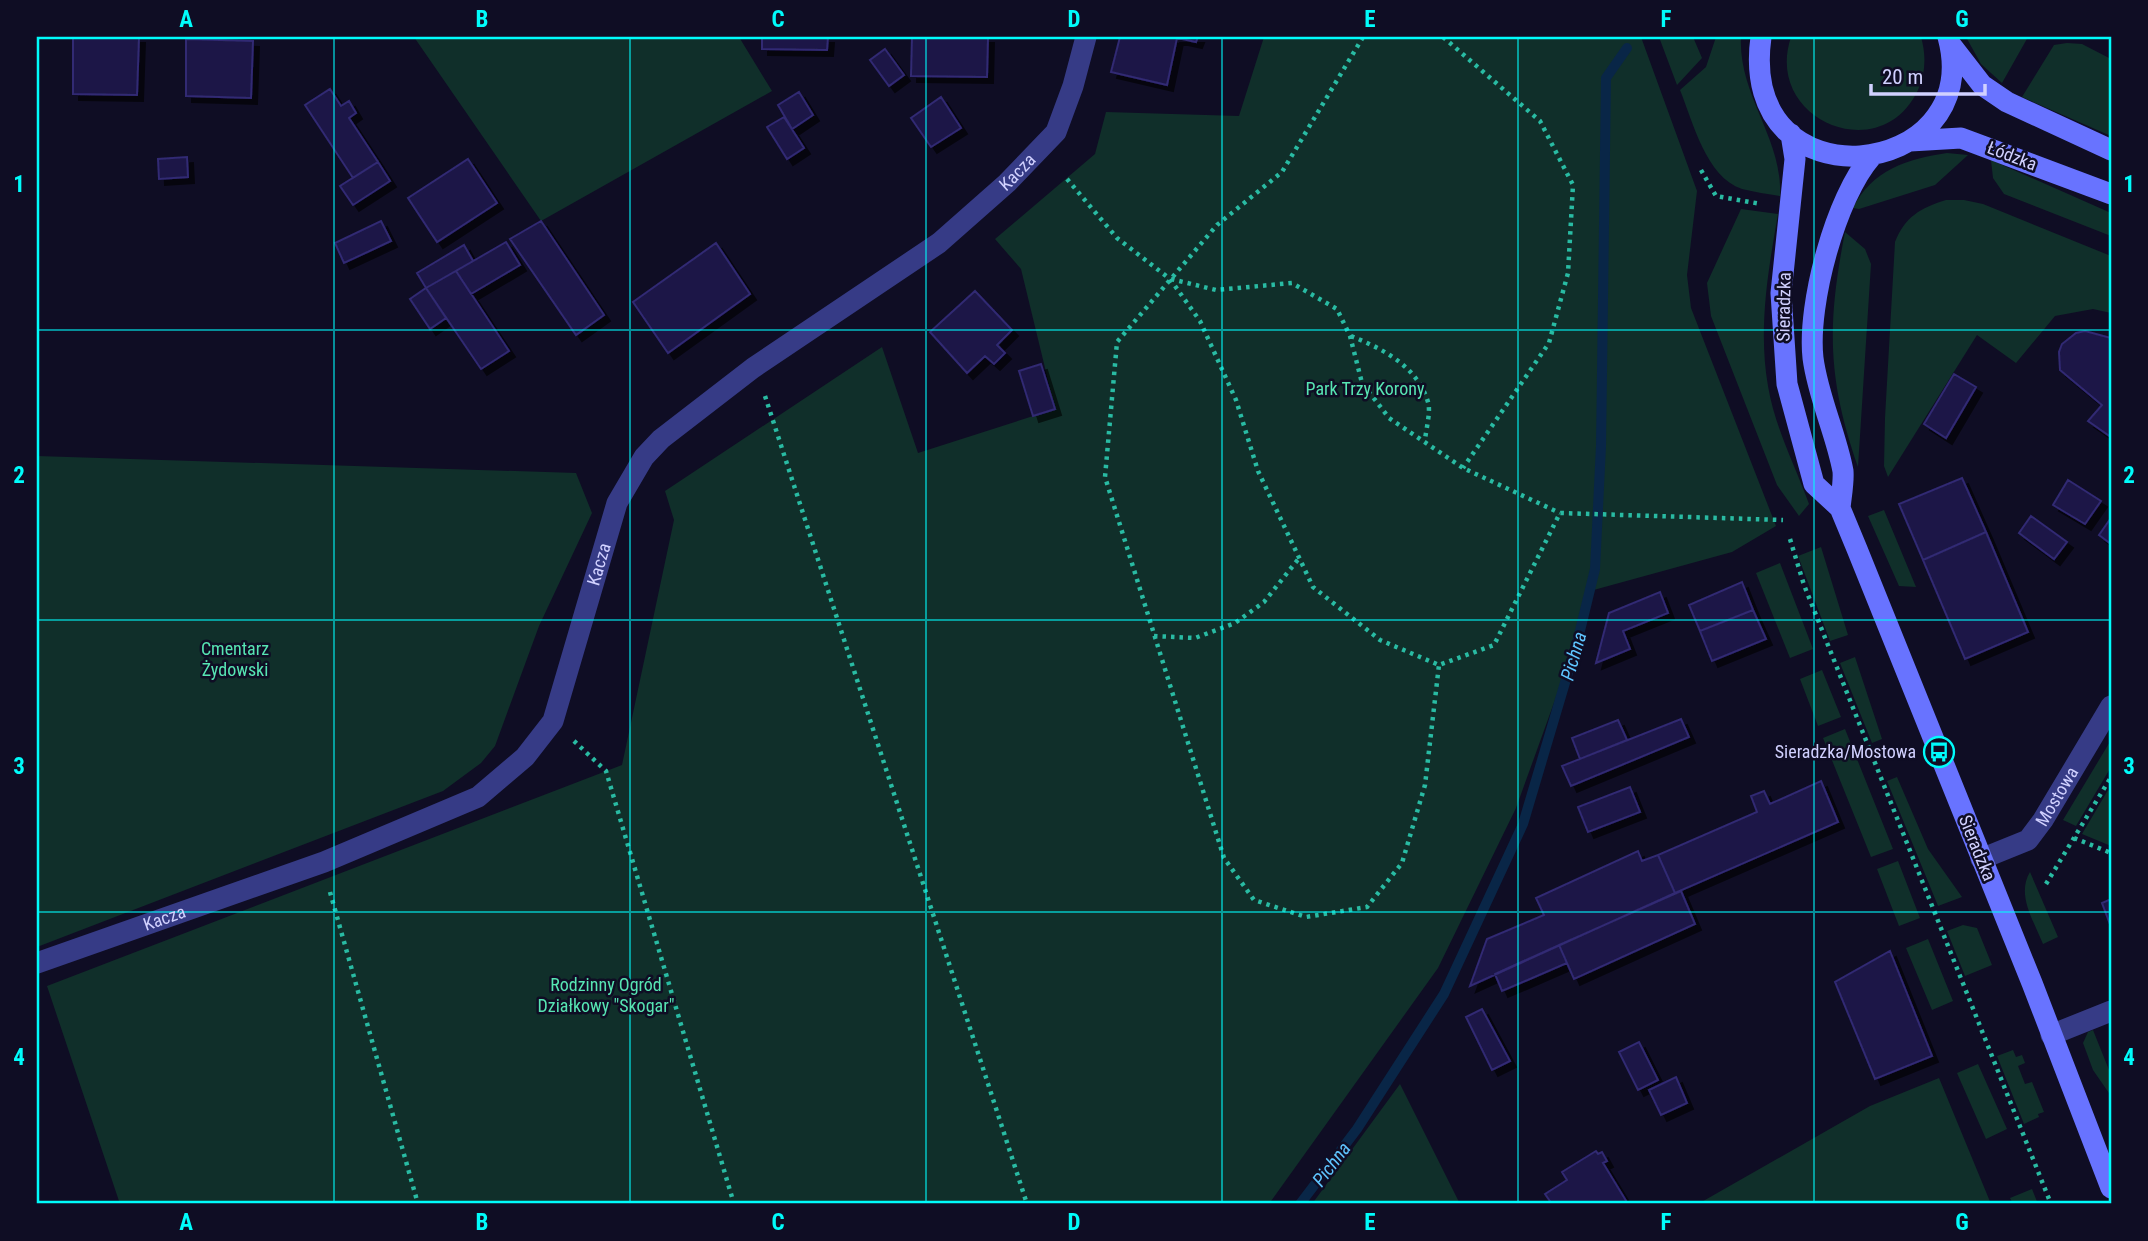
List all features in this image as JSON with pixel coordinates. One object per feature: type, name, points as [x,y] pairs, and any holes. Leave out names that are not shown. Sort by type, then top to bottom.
[{"type":"street","name":"Kacza","points":[[37,963],[324,862],[478,797],[525,757],[553,721],[617,503],[644,457],[661,439],[753,368],[939,243],[1015,176],[1056,132],[1073,86],[1086,37]]},
{"type":"street","points":[[1761,37],[1758,61],[1761,88],[1773,113],[1791,134],[1805,144],[1837,156],[1871,157],[1910,141],[1926,127],[1948,89],[1952,68],[1950,41]]},
{"type":"street","points":[[1950,41],[1982,85],[2007,102],[2111,150]]},
{"type":"street","name":"Sieradzka","points":[[1791,134],[1795,159],[1781,293],[1787,384],[1814,484],[1840,508],[2111,1188]]},
{"type":"street","name":"Łódzka","points":[[1910,141],[1961,138],[2111,194]]},
{"type":"street","name":"Sieradzka","points":[[1840,508],[1843,473],[1823,408],[1813,355],[1818,295],[1845,195],[1856,174],[1871,157]]},
{"type":"street","name":"Mostowa","points":[[1981,859],[2028,840],[2043,820],[2111,706]]},
{"type":"street","points":[[2051,1035],[2111,1011]]},
{"type":"path","points":[[1363,37],[1282,172],[1217,225],[1117,342],[1105,477],[1224,858],[1254,900],[1306,917],[1367,907],[1402,863],[1424,785],[1439,665]]},
{"type":"path","points":[[1443,37],[1540,121],[1573,185],[1568,273],[1549,343],[1463,468]]},
{"type":"path","points":[[1701,170],[1716,196],[1767,205]]},
{"type":"path","points":[[1067,179],[1117,238],[1170,279],[1200,321],[1236,400],[1258,471],[1313,587],[1380,640],[1439,665],[1494,645],[1560,513]]},
{"type":"path","points":[[1170,279],[1216,290],[1292,283],[1337,309],[1350,336],[1362,383],[1389,418],[1426,440],[1463,468],[1560,513],[1783,520]]},
{"type":"path","points":[[1350,336],[1381,348],[1409,369],[1429,403],[1426,440]]},
{"type":"path","points":[[774,419],[1027,1204]]},
{"type":"path","points":[[1790,539],[1804,585],[2051,1204]]},
{"type":"path","points":[[1154,636],[1195,638],[1235,622],[1264,603],[1300,557]]},
{"type":"path","points":[[553,721],[606,771],[734,1204]]},
{"type":"path","points":[[2046,884],[2111,777]]},
{"type":"path","points":[[2074,838],[2111,853]]},
{"type":"path","points":[[327,881],[418,1204]]},
{"type":"green space","points":[[414,37],[739,37],[772,91],[541,221]]},
{"type":"green space","points":[[1264,37],[1641,37],[1697,191],[1687,275],[1691,308],[1776,526],[1732,552],[1590,591],[1586,614],[1516,808],[1438,968],[1269,1204],[120,1204],[47,986],[622,765],[674,520],[665,491],[882,347],[918,453],[1055,409],[1021,269],[995,239],[1095,154],[1106,112],[1239,116]]},
{"type":"green space","points":[[1659,37],[1693,37],[1702,58],[1677,85]]},
{"type":"green space","points":[[1716,37],[1741,37],[1746,78],[1775,155],[1780,196],[1742,189],[1730,183],[1719,173],[1702,147],[1680,90],[1706,67]]},
{"type":"green space","points":[[1791,37],[1921,37],[1924,64],[1921,84],[1901,114],[1879,127],[1854,130],[1830,124],[1809,111],[1794,91],[1787,66]]},
{"type":"green space","points":[[1966,37],[2028,37],[2002,83],[1981,64]]},
{"type":"green space","points":[[2082,44],[2111,59],[2111,136],[2022,97],[2054,45]]},
{"type":"green space","points":[[1947,153],[1968,155],[1935,185],[1859,209],[1853,208],[1870,184],[1892,168]]},
{"type":"green space","points":[[1991,160],[2111,213],[2111,236],[2004,194],[1993,178]]},
{"type":"green space","points":[[1946,200],[1983,204],[2111,256],[2111,313],[2093,309],[2055,316],[2016,363],[1977,335],[1888,477],[1884,466],[1885,418],[1895,242],[1914,215],[1928,206]]},
{"type":"green space","points":[[1741,209],[1778,214],[1764,322],[1765,365],[1775,417],[1809,504],[1799,516],[1777,485],[1711,316],[1707,283]]},
{"type":"green space","points":[[1845,232],[1865,249],[1871,264],[1858,467],[1840,406],[1833,351],[1835,295]]},
{"type":"green space","name":"Cmentarz Żydowski","points":[[37,456],[576,473],[592,513],[539,626],[495,746],[481,763],[443,791],[37,947]]},
{"type":"green space","points":[[1884,510],[1916,587],[1899,586],[1868,516]]},
{"type":"green space","points":[[1821,547],[1848,635],[1830,641],[1798,556]]},
{"type":"green space","points":[[1780,563],[1813,649],[1790,658],[1756,573]]},
{"type":"green space","points":[[1855,657],[1882,739],[1872,743],[1840,663]]},
{"type":"green space","points":[[1822,670],[1841,717],[1818,726],[1800,679]]},
{"type":"green space","points":[[1845,729],[1893,849],[1871,857],[1823,738]]},
{"type":"green space","points":[[2111,740],[2111,767],[2076,826],[2063,820]]},
{"type":"green space","points":[[1897,777],[1928,849],[1962,897],[1938,906],[1887,781]]},
{"type":"green space","points":[[2108,790],[2111,792],[2111,846],[2082,834]]},
{"type":"green space","points":[[1898,861],[1920,918],[1899,926],[1877,869]]},
{"type":"green space","points":[[2030,872],[2058,937],[2043,944],[2026,899],[2026,881]]},
{"type":"green space","points":[[1963,925],[1977,928],[1992,965],[1965,976],[1947,931]]},
{"type":"green space","points":[[1928,939],[1953,1001],[1932,1010],[1906,948]]},
{"type":"green space","points":[[2093,1030],[2111,1075],[2111,1096],[2093,1070],[2083,1043],[2088,1032]]},
{"type":"green space","points":[[2013,1050],[2016,1057],[2022,1055],[2025,1063],[2018,1066],[2025,1084],[2032,1082],[2044,1112],[2024,1124],[1997,1056]]},
{"type":"green space","points":[[1978,1064],[2007,1129],[1986,1139],[1957,1073]]},
{"type":"green space","points":[[1939,1078],[1991,1204],[1698,1204],[1870,1106]]},
{"type":"green space","points":[[1400,1084],[1460,1204],[1312,1204]]},
{"type":"green space","points":[[2032,1189],[2038,1204],[2013,1204],[2010,1198]]},
{"type":"building","points":[[73,37],[139,37],[137,95],[73,94]]},
{"type":"building","points":[[762,37],[828,37],[827,50],[762,49]]},
{"type":"building","points":[[912,37],[988,37],[987,77],[911,76]]},
{"type":"building","points":[[1120,37],[1177,38],[1167,85],[1111,72]]},
{"type":"building","points":[[1173,37],[1198,37],[1196,42]]},
{"type":"building","points":[[186,39],[253,41],[251,98],[186,96]]},
{"type":"building","points":[[885,49],[904,75],[889,86],[870,60]]},
{"type":"building","points":[[330,89],[341,106],[349,101],[356,113],[349,118],[378,162],[353,178],[305,105]]},
{"type":"building","points":[[799,92],[813,115],[792,129],[778,105]]},
{"type":"building","points":[[941,97],[961,128],[931,147],[911,118]]},
{"type":"building","points":[[784,117],[804,148],[787,159],[767,127]]},
{"type":"building","points":[[187,157],[188,177],[159,179],[158,159]]},
{"type":"building","points":[[468,159],[497,203],[437,242],[408,198]]},
{"type":"building","points":[[378,162],[390,181],[353,205],[340,186]]},
{"type":"building","points":[[381,221],[391,241],[344,263],[335,243]]},
{"type":"building","points":[[541,221],[604,315],[576,335],[510,239]]},
{"type":"building","points":[[506,242],[520,265],[471,294],[456,271]]},
{"type":"building","points":[[716,243],[750,294],[668,353],[633,302]]},
{"type":"building","points":[[464,245],[473,261],[426,288],[417,273]]},
{"type":"building","points":[[456,271],[509,351],[481,369],[426,288]]},
{"type":"building","points":[[426,288],[446,318],[430,329],[410,299]]},
{"type":"building","points":[[975,291],[1012,330],[997,345],[1005,353],[994,364],[985,356],[967,373],[930,332]]},
{"type":"building","points":[[2085,331],[2111,338],[2111,437],[2088,421],[2102,405],[2060,370],[2059,352],[2062,344],[2076,333]]},
{"type":"building","points":[[1041,364],[1055,409],[1033,416],[1019,371]]},
{"type":"building","points":[[1954,374],[1976,387],[1946,438],[1924,424]]},
{"type":"building","points":[[1962,478],[1986,532],[1923,560],[1899,504]]},
{"type":"building","points":[[2068,480],[2101,501],[2085,524],[2053,505]]},
{"type":"building","points":[[2031,516],[2067,542],[2054,559],[2019,533]]},
{"type":"building","points":[[2111,518],[2111,544],[2099,535]]},
{"type":"building","points":[[1986,532],[2028,632],[1965,659],[1923,560]]},
{"type":"building","points":[[1742,582],[1753,610],[1700,631],[1689,605]]},
{"type":"building","points":[[1660,592],[1668,613],[1623,631],[1630,649],[1596,663],[1609,613]]},
{"type":"building","points":[[1753,610],[1766,639],[1712,661],[1700,631]]},
{"type":"building","points":[[1681,719],[1689,737],[1571,786],[1562,766]]},
{"type":"building","points":[[1618,720],[1627,740],[1580,759],[1572,738]]},
{"type":"building","points":[[1821,781],[1838,822],[1675,893],[1658,855],[1757,812],[1751,796],[1764,791],[1770,804]]},
{"type":"building","points":[[1630,787],[1640,812],[1588,832],[1578,807]]},
{"type":"building","points":[[1638,851],[1642,861],[1658,855],[1675,893],[1470,986],[1487,939],[1544,915],[1536,898]]},
{"type":"building","points":[[1681,891],[1695,924],[1574,979],[1559,945]]},
{"type":"building","points":[[2111,899],[2111,927],[2102,903]]},
{"type":"building","points":[[1559,945],[1567,963],[1502,991],[1495,974]]},
{"type":"building","points":[[1890,951],[1932,1056],[1875,1079],[1835,982]]},
{"type":"building","points":[[1482,1009],[1510,1061],[1492,1070],[1466,1017]]},
{"type":"building","points":[[1639,1042],[1658,1080],[1638,1090],[1619,1052]]},
{"type":"building","points":[[1676,1077],[1687,1103],[1661,1115],[1649,1090]]},
{"type":"building","points":[[1596,1151],[1598,1154],[1602,1152],[1607,1161],[1603,1163],[1628,1204],[1552,1204],[1545,1194],[1567,1180],[1562,1172]]},
{"type":"waterway","name":"Pichna","points":[[1300,1204],[1357,1129],[1444,994],[1523,824],[1578,639],[1595,569],[1601,446],[1606,78],[1627,48]]},
{"type":"place","name":"Sieradzka/Mostowa","points":[[1939,752]]},
{"type":"park label","name":"Park Trzy Korony","points":[[1365,389]]},
{"type":"park label","name":"Rodzinny Ogród Działkowy \"Skogar\"","points":[[606,995]]}]
